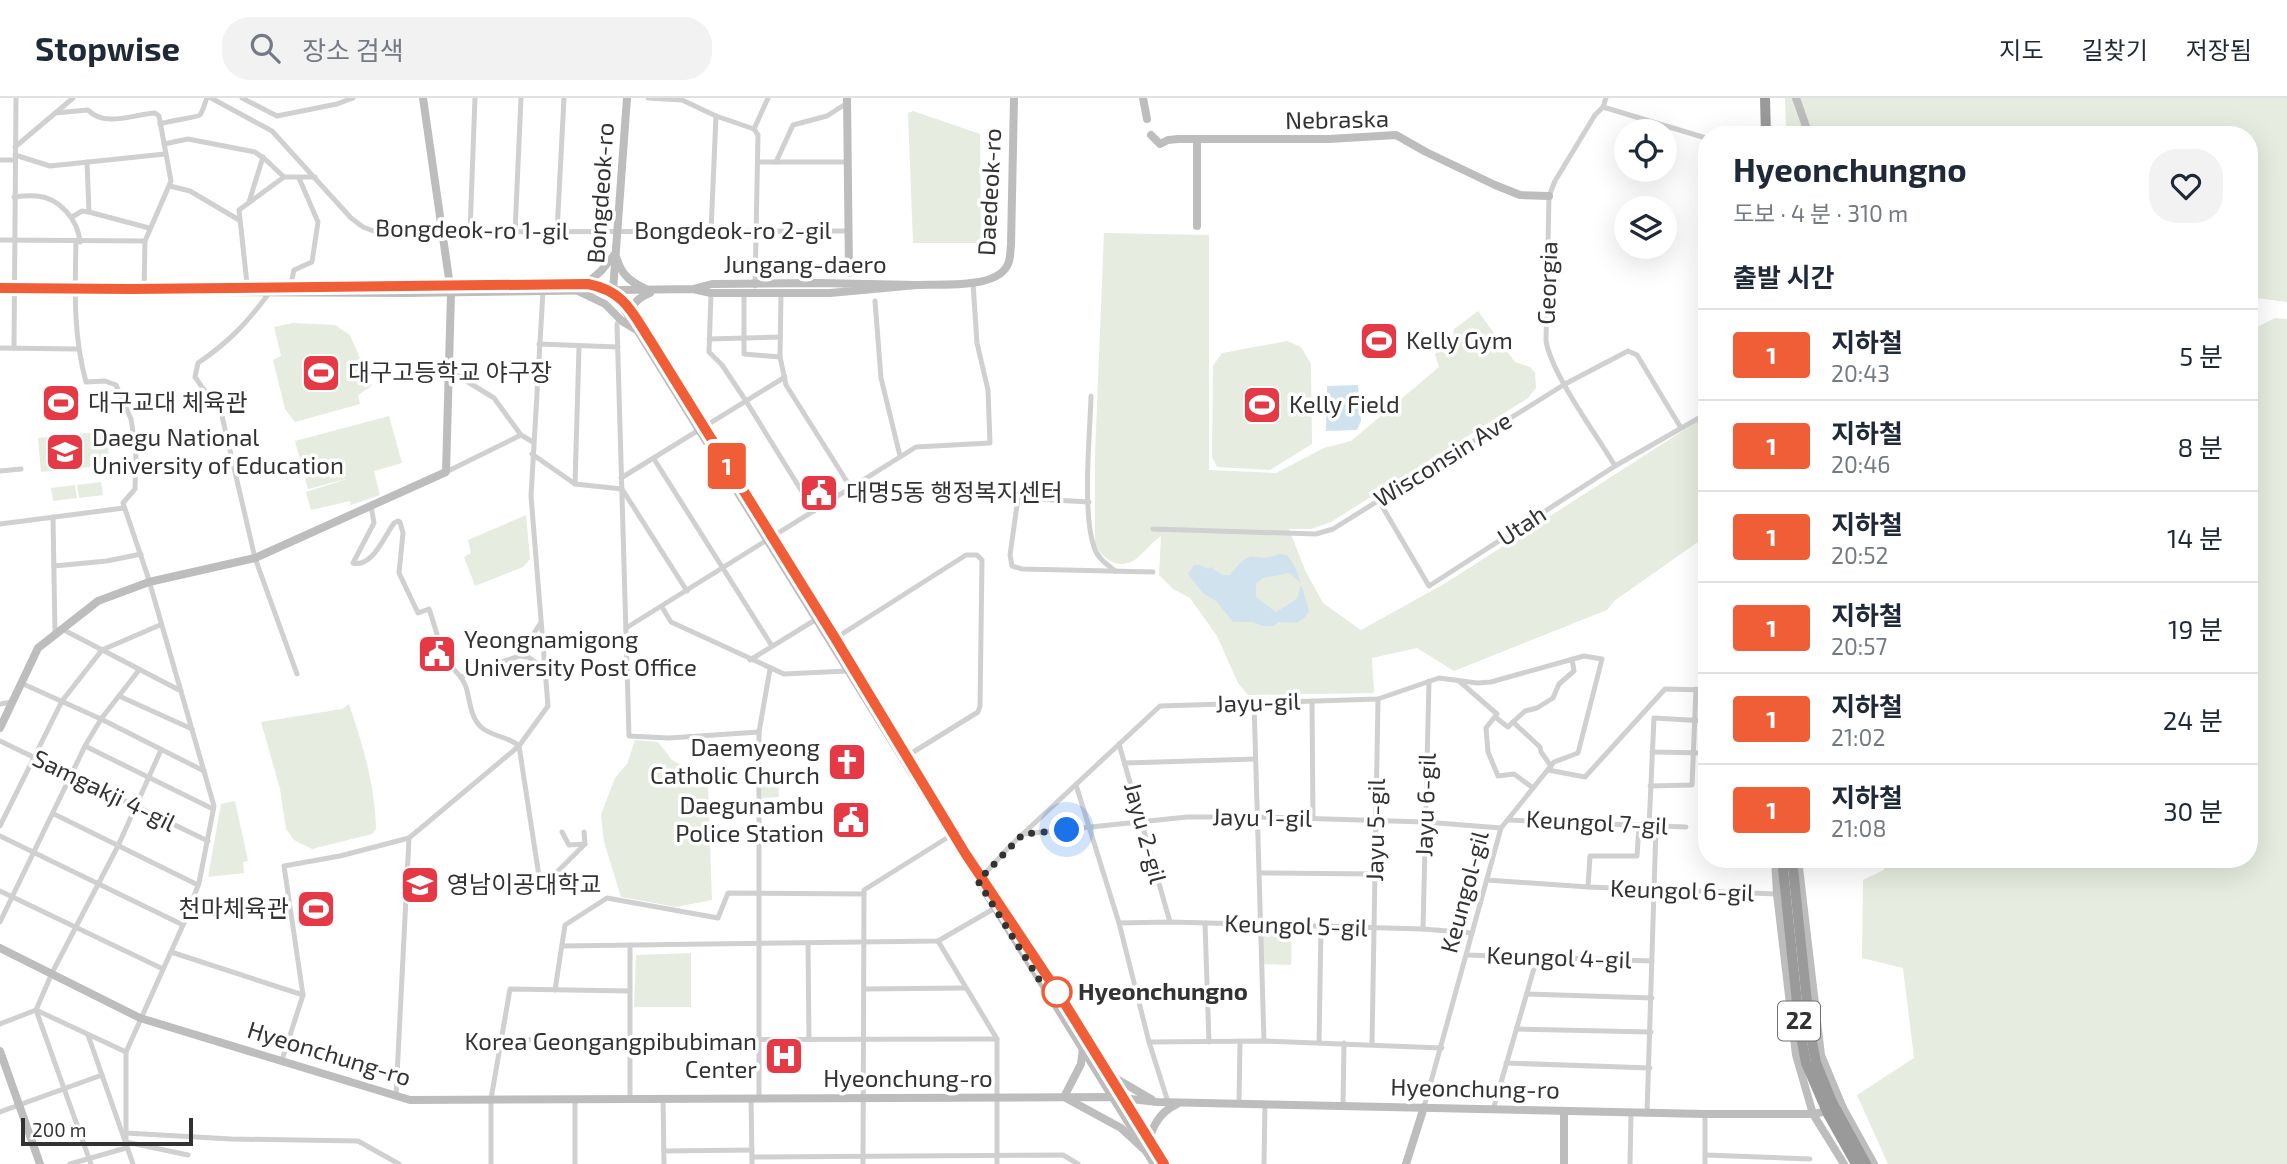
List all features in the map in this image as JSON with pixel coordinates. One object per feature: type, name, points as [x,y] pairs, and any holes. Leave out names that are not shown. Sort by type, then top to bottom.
[{"type":"highway","points":[[1760,98],[1760,126]]},
{"type":"highway","points":[[1765,98],[1766,126]]},
{"type":"highway","name":"22","points":[[1787,868],[1800,1031],[1806,1063],[1828,1114],[1856,1164]]},
{"type":"highway","name":"22","points":[[1788,868],[1816,1063],[1832,1102],[1866,1164]]},
{"type":"main road","points":[[0,728],[38,648],[99,601],[149,582],[255,558],[446,472],[452,293],[422,98]]},
{"type":"main road","name":"Bongdeok-ro","points":[[613,291],[627,98]]},
{"type":"main road","name":"Daedeok-ro","points":[[988,279],[1007,267],[1010,259],[1014,98]]},
{"type":"main road","points":[[1143,98],[1147,119]]},
{"type":"main road","points":[[1796,98],[1807,126]]},
{"type":"main road","points":[[847,101],[849,273]]},
{"type":"main road","name":"Nebraska","points":[[1151,135],[1160,144],[1168,140],[1329,139],[1396,135],[1494,185],[1520,195],[1549,196]]},
{"type":"main road","points":[[1197,139],[1197,226]]},
{"type":"main road","points":[[615,254],[601,271],[578,291],[605,304],[625,318],[637,331],[1154,1164]]},
{"type":"main road","points":[[615,254],[619,268],[629,281],[652,292]]},
{"type":"main road","name":"Jungang-daero","points":[[693,289],[711,293],[744,293],[755,288],[973,283],[988,279]]},
{"type":"main road","name":"Jungang-daero","points":[[0,291],[652,292],[693,289],[712,284],[781,293],[830,293],[917,285]]},
{"type":"main road","points":[[613,291],[625,318]]},
{"type":"main road","points":[[625,318],[631,305],[652,292]]},
{"type":"main road","points":[[1785,868],[1777,894],[1796,1055],[1813,1114],[1844,1164]]},
{"type":"main road","points":[[1788,868],[1821,1055],[1843,1108],[1874,1164]]},
{"type":"main road","name":"Hyeonchung-ro","points":[[0,948],[141,1018],[410,1100],[1113,1097],[1180,1103],[1647,1114],[1813,1114],[1843,1108]]},
{"type":"main road","points":[[1083,1048],[1081,1064],[1064,1097],[1121,1128],[1146,1151]]},
{"type":"main road","points":[[0,1051],[40,1164]]},
{"type":"main road","points":[[1094,1066],[1157,1102]]},
{"type":"main road","points":[[1146,1151],[1151,1130],[1165,1110],[1180,1103]]},
{"type":"main road","name":"Keungol-gil","points":[[1406,1164],[1424,1107]]},
{"type":"main road","points":[[1564,1111],[1564,1164]]},
{"type":"street","points":[[13,348],[16,98]]},
{"type":"street","points":[[15,147],[73,98]]},
{"type":"street","points":[[160,124],[176,118],[197,118],[209,98]]},
{"type":"street","name":"Bongdeok-ro 1-gil","points":[[209,98],[272,131],[339,206],[363,228],[376,232],[617,231]]},
{"type":"street","points":[[242,98],[277,116],[337,104],[352,98]]},
{"type":"street","points":[[470,232],[475,98]]},
{"type":"street","points":[[515,232],[521,98]]},
{"type":"street","points":[[557,232],[564,98]]},
{"type":"street","points":[[648,98],[682,100],[716,116],[754,129],[758,135],[755,288]]},
{"type":"street","points":[[754,129],[768,98]]},
{"type":"street","name":"Georgia","points":[[1606,98],[1555,181],[1549,196],[1546,341],[1548,353],[1615,466]]},
{"type":"street","points":[[776,162],[793,125],[827,116],[847,101]]},
{"type":"street","points":[[1602,107],[1698,136]]},
{"type":"street","points":[[55,113],[88,110],[93,115],[108,119],[155,113],[159,116],[170,172],[170,186],[145,241],[144,291]]},
{"type":"street","points":[[711,231],[716,116]]},
{"type":"street","points":[[164,144],[188,139],[246,150],[263,157],[284,177]]},
{"type":"street","points":[[0,160],[15,157],[50,166],[165,154]]},
{"type":"street","points":[[249,201],[263,157]]},
{"type":"street","points":[[87,162],[89,212]]},
{"type":"street","points":[[758,162],[848,162]]},
{"type":"street","points":[[248,293],[239,210],[284,177],[315,177]]},
{"type":"street","points":[[289,293],[295,270],[312,262],[318,222],[299,178]]},
{"type":"street","points":[[170,186],[190,191],[239,220]]},
{"type":"street","points":[[14,197],[40,196],[58,205],[72,217],[79,230],[75,290],[77,349],[86,382],[105,381],[116,385],[131,419],[135,489],[123,503],[124,508],[141,554],[214,809],[198,886],[126,1052],[126,1145]]},
{"type":"street","points":[[72,217],[82,211],[89,212],[149,228]]},
{"type":"street","name":"Bongdeok-ro 2-gil","points":[[617,231],[849,232]]},
{"type":"street","points":[[0,240],[145,241]]},
{"type":"street","points":[[626,628],[915,447],[990,443],[988,390],[977,343],[973,283]]},
{"type":"street","points":[[282,1060],[303,995],[284,866],[340,856],[409,838],[519,746],[548,706],[531,496],[543,292]]},
{"type":"street","points":[[269,293],[248,322],[223,346],[198,363],[195,377],[222,416],[255,558],[297,674]]},
{"type":"street","points":[[711,293],[709,352],[722,365],[746,401],[814,511]]},
{"type":"street","points":[[744,293],[744,354],[780,357]]},
{"type":"street","points":[[781,293],[780,357],[786,385],[850,488]]},
{"type":"street","points":[[875,301],[881,378],[900,456]]},
{"type":"street","points":[[625,318],[617,324],[629,736],[669,738],[760,732]]},
{"type":"street","points":[[709,339],[780,337]]},
{"type":"street","points":[[539,344],[618,347]]},
{"type":"street","points":[[575,484],[579,347]]},
{"type":"street","points":[[0,348],[77,349]]},
{"type":"street","name":"Wisconsin Ave","points":[[1153,529],[1317,534],[1333,529],[1566,384],[1628,351],[1637,355],[1681,428]]},
{"type":"street","points":[[450,371],[494,398],[521,435],[533,442]]},
{"type":"street","points":[[621,478],[785,377]]},
{"type":"street","points":[[1091,396],[1089,502],[1093,547],[1097,555],[1115,571]]},
{"type":"street","name":"Utah","points":[[1379,501],[1429,586],[1615,466],[1698,418]]},
{"type":"street","points":[[446,472],[521,435]]},
{"type":"street","points":[[532,454],[575,484],[622,489]]},
{"type":"street","points":[[654,459],[772,646]]},
{"type":"street","points":[[0,471],[21,469]]},
{"type":"street","points":[[622,489],[687,591]]},
{"type":"street","points":[[1089,502],[1018,498],[1010,555],[1012,566],[1022,569],[1153,572]]},
{"type":"street","points":[[371,506],[374,523],[353,563],[359,565],[368,562],[394,523],[400,522],[403,533],[399,573],[418,613],[429,609],[448,662],[461,677],[478,725],[489,733],[512,740],[519,746],[539,876],[557,872],[585,844],[584,832]]},
{"type":"street","points":[[0,524],[124,508]]},
{"type":"street","points":[[53,517],[59,632],[102,650],[181,691]]},
{"type":"street","points":[[54,566],[107,561],[141,554]]},
{"type":"street","points":[[831,641],[965,555],[977,555],[982,560],[978,712],[902,760]]},
{"type":"street","points":[[662,607],[671,622],[784,674],[847,671]]},
{"type":"street","points":[[750,660],[815,620]]},
{"type":"street","points":[[519,656],[540,624]]},
{"type":"street","points":[[0,826],[62,701],[102,650],[160,625]]},
{"type":"street","points":[[461,677],[519,656],[528,657],[545,669]]},
{"type":"street","name":"Jayu-gil","points":[[978,881],[1023,834],[1160,706],[1378,699],[1439,678],[1491,682],[1584,656],[1602,659]]},
{"type":"street","name":"Keungol-gil","points":[[1424,1107],[1501,828],[1554,762],[1578,753],[1602,659]]},
{"type":"street","points":[[1495,717],[1507,727],[1525,711],[1553,698],[1559,684],[1574,671],[1572,660]]},
{"type":"street","points":[[770,669],[760,732],[759,1039],[752,1161],[1063,1155],[1079,1164]]},
{"type":"street","points":[[0,922],[85,746],[101,719],[139,670]]},
{"type":"street","points":[[1458,680],[1497,714],[1486,729],[1488,752],[1498,776],[1514,774],[1533,788]]},
{"type":"street","name":"Jayu 6-gil","points":[[1423,929],[1429,681]]},
{"type":"street","points":[[21,683],[101,719],[205,772]]},
{"type":"street","points":[[1513,722],[1540,747],[1549,768],[1585,777],[1665,689],[1696,689],[1692,786],[1650,786]]},
{"type":"street","points":[[119,696],[193,729]]},
{"type":"street","name":"Jayu 5-gil","points":[[1372,1044],[1378,699]]},
{"type":"street","points":[[1312,701],[1312,818]]},
{"type":"street","points":[[0,704],[12,702]]},
{"type":"street","points":[[1254,703],[1264,1041]]},
{"type":"street","points":[[1647,1114],[1654,888],[1650,786],[1654,718],[1698,720]]},
{"type":"street","name":"Samgakji 4-gil","points":[[0,741],[208,841]]},
{"type":"street","name":"Jayu 2-gil","points":[[1119,744],[1170,922]]},
{"type":"street","points":[[85,746],[214,809]]},
{"type":"street","points":[[90,1161],[36,1010],[52,973],[118,846],[161,750]]},
{"type":"street","points":[[1652,752],[1698,752]]},
{"type":"street","points":[[1126,763],[1255,759]]},
{"type":"street","points":[[1076,785],[1119,923],[1149,1042],[1168,1102]]},
{"type":"street","points":[[54,814],[198,886]]},
{"type":"street","name":"Jayu 1-gil","points":[[1023,834],[1187,817],[1312,818],[1501,828]]},
{"type":"street","name":"Keungol 7-gil","points":[[1508,820],[1686,827]]},
{"type":"street","name":"Keungol 6-gil","points":[[1588,887],[1590,856],[1637,856],[1639,826]]},
{"type":"street","points":[[562,832],[569,845],[585,844]]},
{"type":"street","points":[[0,836],[183,925]]},
{"type":"street","points":[[863,1160],[864,890],[950,836]]},
{"type":"street","points":[[396,1096],[409,838]]},
{"type":"street","points":[[1260,873],[1375,874]]},
{"type":"street","name":"Keungol 6-gil","points":[[1487,880],[1588,887],[1777,894]]},
{"type":"street","points":[[0,891],[163,969]]},
{"type":"street","points":[[555,990],[565,925],[607,898],[718,918],[728,893],[864,894]]},
{"type":"street","points":[[562,946],[938,941],[995,908]]},
{"type":"street","name":"Keungol 5-gil","points":[[1119,923],[1423,929],[1472,933]]},
{"type":"street","points":[[1205,923],[1209,1042]]},
{"type":"street","points":[[1319,1042],[1321,927]]},
{"type":"street","points":[[938,941],[997,1039],[997,1164]]},
{"type":"street","points":[[808,943],[809,1039]]},
{"type":"street","points":[[630,945],[630,1098]]},
{"type":"street","points":[[171,952],[303,995]]},
{"type":"street","name":"Keungol 4-gil","points":[[1467,956],[1652,961]]},
{"type":"street","points":[[1493,1110],[1537,958]]},
{"type":"street","points":[[864,989],[966,988]]},
{"type":"street","points":[[491,1164],[491,1099],[510,989],[630,991]]},
{"type":"street","points":[[1527,994],[1652,998]]},
{"type":"street","points":[[0,1024],[36,1010],[126,1052]]},
{"type":"street","points":[[1517,1029],[1651,1032]]},
{"type":"street","points":[[88,1035],[133,1164]]},
{"type":"street","points":[[501,1040],[997,1039]]},
{"type":"street","points":[[1238,1103],[1240,1041]]},
{"type":"street","points":[[1149,1042],[1319,1042],[1442,1048]]},
{"type":"street","points":[[1343,1043],[1343,1105]]},
{"type":"street","points":[[1506,1063],[1650,1068]]},
{"type":"street","points":[[0,1112],[102,1075]]},
{"type":"street","points":[[575,1098],[575,1164]]},
{"type":"street","points":[[663,1098],[664,1164]]},
{"type":"street","points":[[1264,1164],[1265,1104]]},
{"type":"street","points":[[1630,1164],[1631,1113]]},
{"type":"street","points":[[1705,1114],[1705,1164]]},
{"type":"street","points":[[126,1133],[231,1139],[358,1141],[399,1164]]},
{"type":"street","points":[[70,1164],[90,1161],[126,1145],[188,1155]]},
{"type":"street","points":[[664,1151],[752,1150]]},
{"type":"street","points":[[1705,1156],[1810,1159]]},
{"type":"shaded area","points":[[1785,98],[2287,98],[2287,302],[2258,298],[2258,126],[1786,126]]},
{"type":"shaded area","points":[[913,111],[980,134],[981,243],[913,243],[908,113]]},
{"type":"shaded area","points":[[1104,233],[1209,235],[1209,470],[1276,473],[1324,448],[1351,441],[1439,367],[1435,354],[1453,337],[1454,329],[1478,311],[1515,362],[1530,367],[1535,373],[1536,388],[1528,398],[1331,522],[1311,529],[1289,529],[1305,570],[1323,603],[1361,630],[1444,584],[1698,421],[1698,542],[1614,601],[1607,610],[1454,671],[1417,648],[1372,658],[1374,693],[1248,695],[1238,683],[1217,636],[1190,598],[1173,589],[1159,575],[1161,536],[1136,559],[1123,564],[1107,559],[1095,544],[1095,455]]},
{"type":"shaded area","points":[[2275,318],[2287,319],[2287,1164],[1888,1164],[1857,1095],[1914,1058],[1903,968],[1862,958],[1863,880],[1884,868],[2258,868],[2258,326]]},
{"type":"shaded area","name":"대구고등학교 야구장","points":[[293,323],[335,325],[350,335],[372,386],[358,395],[360,404],[295,422],[285,409],[273,360],[281,356],[274,327]]},
{"type":"shaded area","name":"Kelly Field","points":[[1287,341],[1301,347],[1311,364],[1312,444],[1270,470],[1217,467],[1212,457],[1213,366],[1222,353]]},
{"type":"shaded area","points":[[389,416],[402,463],[374,471],[380,495],[351,505],[350,501],[311,510],[306,492],[350,478],[308,489],[295,441]]},
{"type":"shaded area","points":[[106,431],[110,465],[41,472],[38,438]]},
{"type":"shaded area","points":[[101,482],[103,495],[79,498],[77,485]]},
{"type":"shaded area","points":[[75,485],[77,498],[53,501],[51,488]]},
{"type":"shaded area","points":[[526,515],[530,559],[523,567],[475,586],[464,557],[471,553],[468,540]]},
{"type":"shaded area","points":[[349,704],[367,766],[376,829],[372,834],[312,849],[294,840],[286,829],[280,789],[261,722],[342,709]]},
{"type":"shaded area","points":[[635,740],[658,742],[672,760],[695,773],[696,787],[708,787],[712,900],[676,907],[621,897],[604,842],[601,815],[615,778],[627,764]]},
{"type":"shaded area","points":[[762,772],[778,772],[779,797],[762,798]]},
{"type":"shaded area","points":[[235,801],[248,861],[243,862],[244,873],[208,877],[221,804]]},
{"type":"shaded area","points":[[1262,925],[1292,929],[1291,965],[1262,964]]},
{"type":"shaded area","points":[[691,953],[691,1007],[634,1007],[636,955]]},
{"type":"water","points":[[1358,385],[1361,421],[1357,430],[1326,431],[1327,386]]},
{"type":"water","points":[[1287,555],[1301,583],[1289,573],[1263,578],[1256,584],[1256,597],[1276,612],[1297,599],[1302,586],[1309,611],[1297,623],[1279,622],[1273,626],[1263,626],[1252,622],[1233,622],[1188,574],[1194,565],[1200,565],[1208,569],[1211,567],[1222,575],[1230,575],[1245,559]]},
{"type":"metro line","name":"1","points":[[0,288],[588,284],[606,287],[630,309],[650,340],[965,853],[1057,991],[1164,1164]]},
{"type":"place","name":"Kelly Gym","points":[[1379,341]]},
{"type":"place","name":"대구고등학교 야구장","points":[[321,373]]},
{"type":"place","name":"대구교대 체육관","points":[[61,403]]},
{"type":"place","name":"Kelly Field","points":[[1262,405]]},
{"type":"place","name":"Daegu National University of Education","points":[[65,452]]},
{"type":"place","name":"대명5동 행정복지센터","points":[[819,493]]},
{"type":"place","name":"Yeongnamigong University Post Office","points":[[437,654]]},
{"type":"place","name":"Daemyeong Catholic Church","points":[[847,762]]},
{"type":"place","name":"Daegunambu Police Station","points":[[851,820]]},
{"type":"place","name":"영남이공대학교","points":[[420,885]]},
{"type":"place","name":"천마체육관","points":[[316,909]]},
{"type":"place","name":"Hyeonchungno","points":[[1057,992]]},
{"type":"place","name":"Korea Geongangpibubiman Center","points":[[784,1056]]},
{"type":"route","points":[[1057,992],[1053,1002],[978,881],[1023,834],[1067,830]]}]
